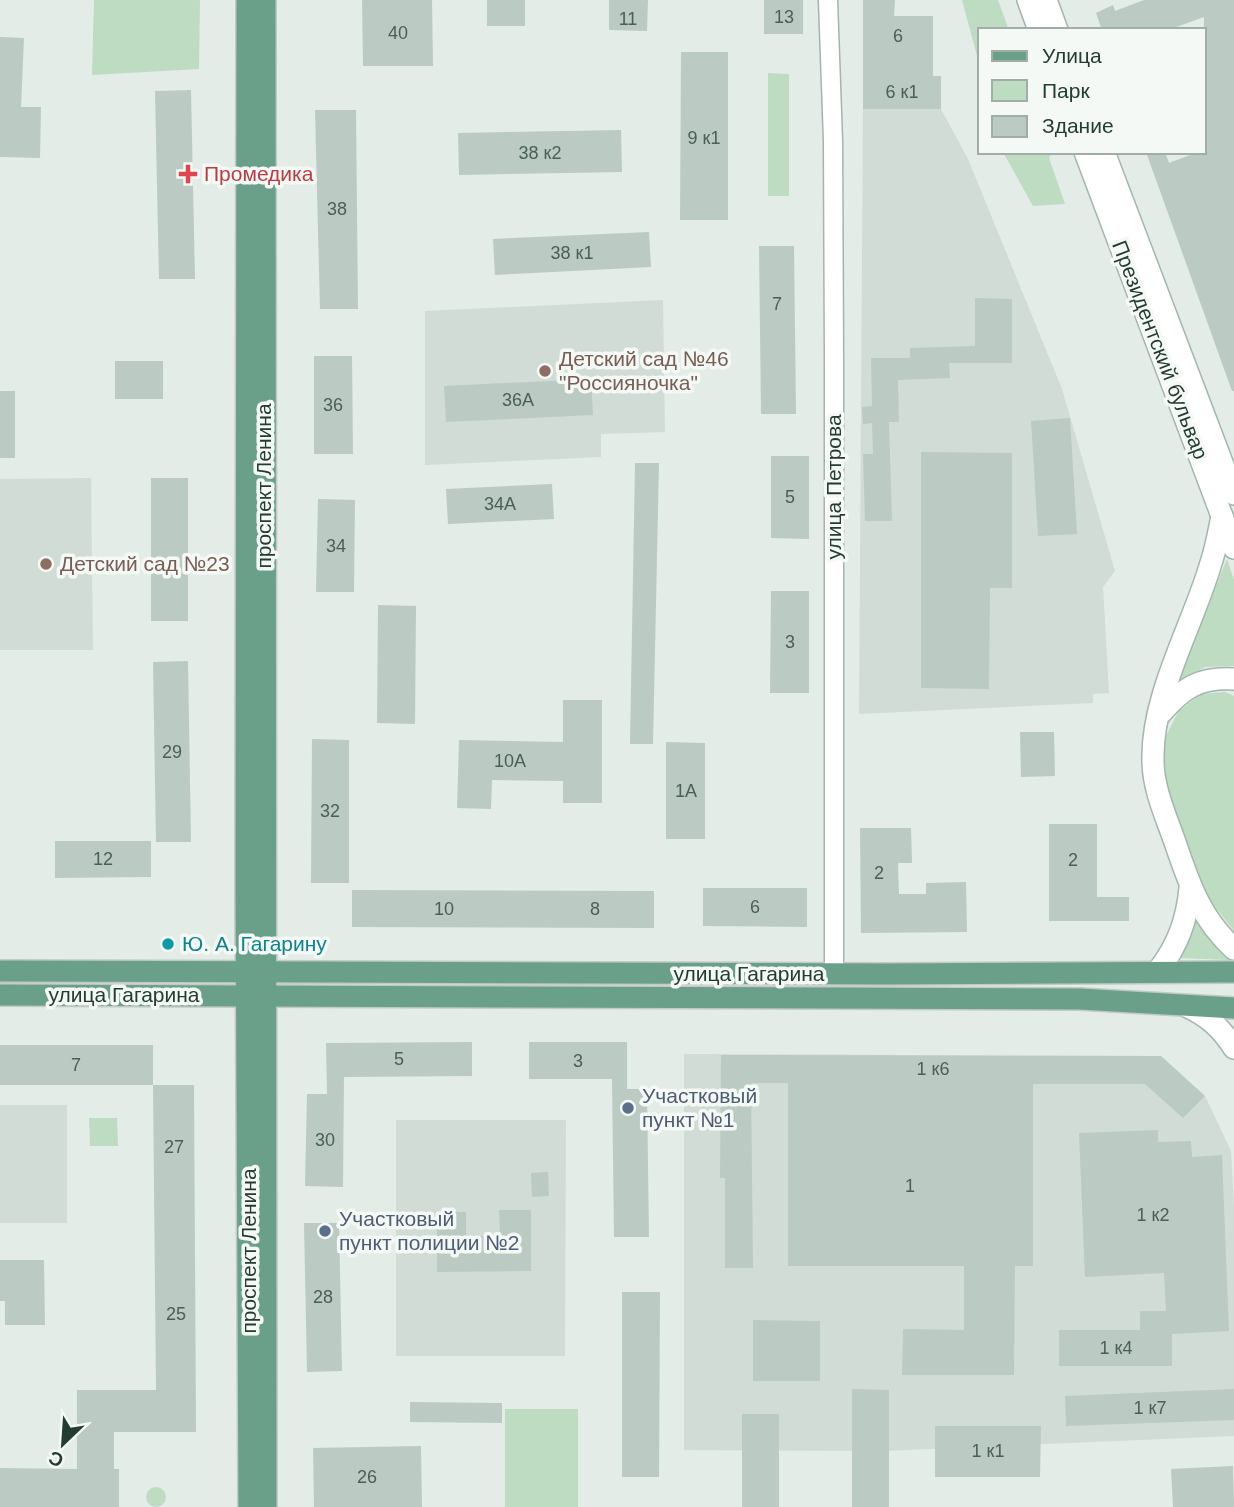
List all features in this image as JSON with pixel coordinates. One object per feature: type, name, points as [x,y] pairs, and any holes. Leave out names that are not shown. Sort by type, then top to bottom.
[{"type":"main road","name":"проспект Ленина","points":[[247,0],[255,971]]},
{"type":"main road","name":"проспект Ленина","points":[[255,971],[265,0]]},
{"type":"main road","points":[[1028,0],[1038,28]]},
{"type":"main road","points":[[1046,0],[1056,28]]},
{"type":"main road","name":"Президентский бульвар","points":[[1086,154],[1234,548]]},
{"type":"main road","name":"Президентский бульвар","points":[[1105,154],[1234,494]]},
{"type":"main road","points":[[1222,516],[1212,563],[1166,687],[1154,739],[1153,764],[1158,790],[1190,886],[1203,913],[1217,933],[1234,949]]},
{"type":"main road","points":[[1160,714],[1178,693],[1196,683],[1216,678],[1234,679]]},
{"type":"main road","points":[[1158,971],[1183,929],[1188,912],[1190,886]]},
{"type":"main road","name":"улица Гагарина","points":[[0,971],[834,974],[1234,972]]},
{"type":"main road","points":[[255,971],[256,995]]},
{"type":"main road","points":[[834,974],[834,997]]},
{"type":"main road","name":"улица Гагарина","points":[[0,995],[1080,999],[1234,1009]]},
{"type":"main road","name":"проспект Ленина","points":[[249,1507],[256,995]]},
{"type":"main road","name":"проспект Ленина","points":[[256,995],[266,1507]]},
{"type":"main road","points":[[1186,1006],[1215,1023],[1234,1048]]},
{"type":"street","name":"улица Петрова","points":[[828,0],[833,141],[834,974]]},
{"type":"shaded area","points":[[863,109],[941,109],[968,159],[1062,389],[1115,571],[1103,587],[1109,693],[1093,694],[1093,703],[859,714]]},
{"type":"shaded area","name":"Детский сад №46 \"Россияночка\"","points":[[663,300],[665,432],[601,434],[601,457],[425,465],[425,311]]},
{"type":"shaded area","name":"Детский сад №23","points":[[91,478],[93,650],[0,650],[0,479]]},
{"type":"shaded area","points":[[684,1054],[1161,1056],[1205,1096],[1231,1151],[1234,1206],[1234,1436],[884,1451],[684,1450]]},
{"type":"shaded area","points":[[0,1105],[67,1105],[67,1223],[0,1223]]},
{"type":"shaded area","points":[[396,1120],[566,1120],[565,1356],[396,1356]]},
{"type":"green space","points":[[94,0],[200,0],[199,69],[92,75]]},
{"type":"green space","points":[[962,0],[998,0],[1008,28],[978,28],[978,60]]},
{"type":"green space","points":[[768,73],[789,74],[789,196],[768,196]]},
{"type":"green space","points":[[1004,154],[1051,154],[1049,158],[1065,204],[1033,206]]},
{"type":"green space","points":[[1227,559],[1234,580],[1234,666],[1205,667],[1176,684]]},
{"type":"green space","points":[[1225,692],[1234,696],[1234,931],[1198,885],[1164,778],[1165,738],[1178,712],[1201,694]]},
{"type":"green space","points":[[1195,912],[1233,957],[1228,960],[1180,958],[1179,953]]},
{"type":"green space","points":[[89,1118],[117,1118],[118,1146],[90,1146]]},
{"type":"green space","points":[[505,1409],[578,1409],[578,1507],[505,1507]]},
{"type":"green space","points":[[152,1487],[160,1487],[166,1497],[160,1507],[152,1507],[146,1501],[146,1493]]},
{"type":"building","points":[[362,0],[432,0],[433,66],[363,66]]},
{"type":"building","points":[[487,0],[525,0],[525,26],[487,26]]},
{"type":"building","points":[[609,0],[648,0],[647,31],[609,30]]},
{"type":"building","points":[[764,0],[803,0],[803,34],[764,34]]},
{"type":"building","points":[[863,0],[895,0],[894,16],[933,16],[933,76],[941,76],[941,109],[863,109]]},
{"type":"building","points":[[1144,0],[1234,0],[1234,391],[1147,154],[1166,154],[1169,163],[1193,154],[1206,154],[1204,17],[1174,28],[1101,28],[1096,13],[1113,5],[1115,11]]},
{"type":"building","points":[[0,37],[24,38],[21,107],[41,107],[40,158],[0,157]]},
{"type":"building","points":[[681,52],[728,52],[728,220],[680,220]]},
{"type":"building","points":[[191,90],[195,279],[159,279],[155,91]]},
{"type":"building","points":[[315,110],[356,110],[358,309],[320,309]]},
{"type":"building","points":[[621,130],[622,172],[459,175],[458,133]]},
{"type":"building","points":[[649,232],[651,267],[495,275],[493,239]]},
{"type":"building","points":[[759,246],[794,246],[796,414],[761,414]]},
{"type":"building","points":[[975,298],[1012,299],[1012,363],[949,363],[950,378],[898,380],[899,422],[889,422],[892,521],[865,521],[863,454],[873,454],[872,423],[863,424],[862,407],[872,406],[871,358],[910,358],[910,348],[975,346]]},
{"type":"building","points":[[314,356],[352,356],[353,454],[314,454]]},
{"type":"building","points":[[115,361],[163,361],[163,399],[115,399]]},
{"type":"building","points":[[591,379],[593,415],[446,422],[444,386]]},
{"type":"building","points":[[0,391],[15,391],[15,458],[0,458]]},
{"type":"building","points":[[1070,418],[1077,534],[1038,536],[1031,421]]},
{"type":"building","points":[[921,452],[1012,453],[1012,588],[990,588],[989,689],[921,688]]},
{"type":"building","points":[[771,456],[809,456],[809,539],[771,538]]},
{"type":"building","points":[[635,463],[659,463],[653,744],[630,744]]},
{"type":"building","points":[[151,478],[188,478],[188,621],[151,621]]},
{"type":"building","points":[[552,484],[554,519],[448,524],[446,489]]},
{"type":"building","points":[[318,499],[355,500],[354,592],[316,592]]},
{"type":"building","points":[[771,591],[809,591],[809,693],[770,693]]},
{"type":"building","points":[[378,605],[416,606],[415,724],[377,723]]},
{"type":"building","points":[[188,661],[191,842],[156,842],[153,662]]},
{"type":"building","points":[[563,700],[602,700],[602,803],[563,803],[563,781],[492,780],[491,809],[457,808],[459,740],[563,742]]},
{"type":"building","points":[[1020,732],[1054,732],[1055,776],[1021,777]]},
{"type":"building","points":[[312,739],[349,740],[349,883],[311,883]]},
{"type":"building","points":[[666,742],[705,743],[705,839],[666,839]]},
{"type":"building","points":[[1049,824],[1097,824],[1097,897],[1129,897],[1129,921],[1049,921]]},
{"type":"building","points":[[860,828],[911,828],[912,863],[898,863],[899,894],[926,894],[926,883],[966,882],[967,932],[861,933]]},
{"type":"building","points":[[55,841],[151,841],[151,877],[55,878]]},
{"type":"building","points":[[703,888],[807,888],[807,927],[703,926]]},
{"type":"building","points":[[352,890],[654,891],[654,928],[352,927]]},
{"type":"building","points":[[472,1042],[472,1076],[344,1077],[343,1187],[305,1186],[307,1094],[327,1094],[326,1043]]},
{"type":"building","points":[[529,1042],[627,1042],[627,1089],[647,1089],[649,1237],[614,1237],[612,1079],[529,1079]]},
{"type":"building","points":[[0,1045],[153,1045],[153,1085],[0,1085]]},
{"type":"building","points":[[721,1055],[1161,1056],[1205,1096],[1183,1118],[1145,1084],[1033,1084],[1033,1266],[1015,1266],[1014,1375],[902,1375],[903,1329],[964,1330],[964,1266],[788,1266],[788,1083],[751,1083],[753,1268],[725,1268],[725,1178],[720,1178]]},
{"type":"building","points":[[153,1085],[194,1085],[196,1432],[114,1432],[114,1469],[119,1469],[119,1507],[0,1507],[0,1468],[77,1469],[77,1390],[156,1390]]},
{"type":"building","points":[[1158,1130],[1158,1142],[1191,1141],[1192,1157],[1222,1155],[1229,1331],[1172,1334],[1172,1366],[1059,1366],[1059,1330],[1140,1330],[1140,1311],[1166,1311],[1164,1273],[1085,1277],[1079,1133]]},
{"type":"building","points":[[548,1172],[549,1196],[532,1197],[531,1173]]},
{"type":"building","points":[[499,1210],[531,1210],[531,1271],[437,1272],[437,1212],[466,1212],[466,1236],[500,1236]]},
{"type":"building","points":[[304,1223],[339,1223],[342,1371],[307,1372]]},
{"type":"building","points":[[0,1260],[44,1260],[45,1325],[5,1325],[5,1301],[0,1301]]},
{"type":"building","points":[[622,1292],[660,1292],[659,1477],[622,1477]]},
{"type":"building","points":[[753,1320],[820,1321],[820,1381],[753,1381]]},
{"type":"building","points":[[852,1389],[889,1390],[889,1507],[852,1507]]},
{"type":"building","points":[[1234,1389],[1234,1420],[1066,1426],[1065,1396]]},
{"type":"building","points":[[410,1402],[502,1403],[502,1423],[410,1422]]},
{"type":"building","points":[[742,1414],[779,1414],[779,1507],[742,1507]]},
{"type":"building","points":[[935,1426],[1041,1426],[1040,1477],[935,1477]]},
{"type":"building","points":[[421,1446],[422,1507],[314,1507],[313,1448]]},
{"type":"building","points":[[1233,1466],[1234,1507],[1173,1507],[1171,1469]]},
{"type":"place","name":"Промедика","points":[[188,174]]},
{"type":"place","name":"Детский сад №46 \"Россияночка\"","points":[[545,371]]},
{"type":"place","name":"Детский сад №23","points":[[46,564]]},
{"type":"place","name":"Ю. А. Гагарину","points":[[168,944]]},
{"type":"place","name":"Участковый пункт №1","points":[[628,1108]]},
{"type":"place","name":"Участковый пункт полиции №2","points":[[325,1231]]}]
